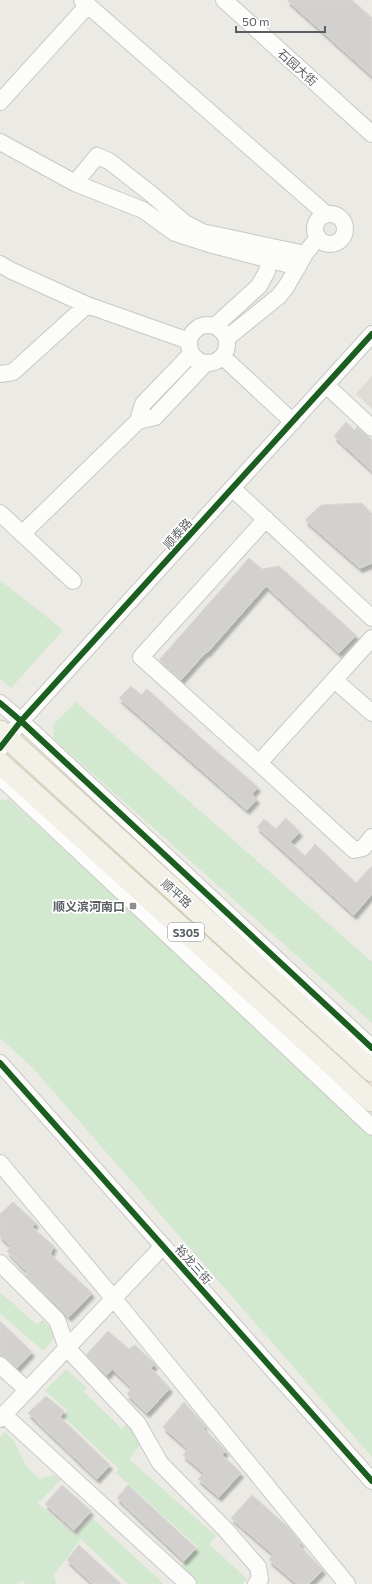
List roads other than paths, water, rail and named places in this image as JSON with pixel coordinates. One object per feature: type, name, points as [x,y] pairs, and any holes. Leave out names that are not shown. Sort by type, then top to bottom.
[{"type":"main road","name":"顺平路","points":[[3,739],[372,1071]]},
{"type":"main road","name":"顺平路","points":[[0,763],[372,1101]]},
{"type":"street","name":"石园大街","points":[[224,0],[372,134]]},
{"type":"street","points":[[0,102],[85,3],[326,214]]},
{"type":"street","points":[[0,142],[75,183],[142,210],[175,233],[209,244],[271,253]]},
{"type":"street","points":[[75,183],[97,156],[109,161],[185,223],[196,229],[301,261]]},
{"type":"street","points":[[333,214],[340,218],[344,223],[345,230],[342,237],[337,242],[323,242],[318,237],[315,226],[321,216],[333,214]]},
{"type":"street","points":[[227,338],[279,296],[318,237]]},
{"type":"street","points":[[216,326],[259,286],[267,271],[271,253]]},
{"type":"street","points":[[0,264],[87,305],[190,348],[200,362],[205,364],[212,364],[223,357],[227,352],[228,345],[227,338],[224,333],[216,326],[202,326],[196,330],[191,335],[190,348],[143,404],[138,421],[22,534]]},
{"type":"street","points":[[0,374],[13,372],[87,305]]},
{"type":"street","name":"顺泰路","points":[[3,739],[372,334]]},
{"type":"street","points":[[223,357],[293,422]]},
{"type":"street","points":[[138,421],[154,417],[205,364]]},
{"type":"street","points":[[326,385],[372,428]]},
{"type":"street","points":[[232,488],[372,618]]},
{"type":"street","points":[[0,513],[73,581]]},
{"type":"street","points":[[266,519],[141,657],[354,850],[363,848],[372,837]]},
{"type":"street","points":[[259,763],[372,638]]},
{"type":"street","points":[[338,676],[338,683],[372,713]]},
{"type":"street","points":[[0,704],[21,721],[372,1048]]},
{"type":"street","points":[[0,777],[372,1127]]},
{"type":"street","name":"裕龙三街","points":[[0,1063],[372,1481]]},
{"type":"street","points":[[0,1163],[114,1299],[348,1584]]},
{"type":"street","points":[[163,1246],[2,1417],[188,1584]]},
{"type":"street","points":[[0,1263],[57,1320],[67,1348],[138,1424],[160,1463],[225,1528],[258,1567],[260,1579],[256,1584]]},
{"type":"street","points":[[0,1365],[27,1390]]},
{"type":"place","name":"顺义滨河南口","points":[[133,906]]}]
